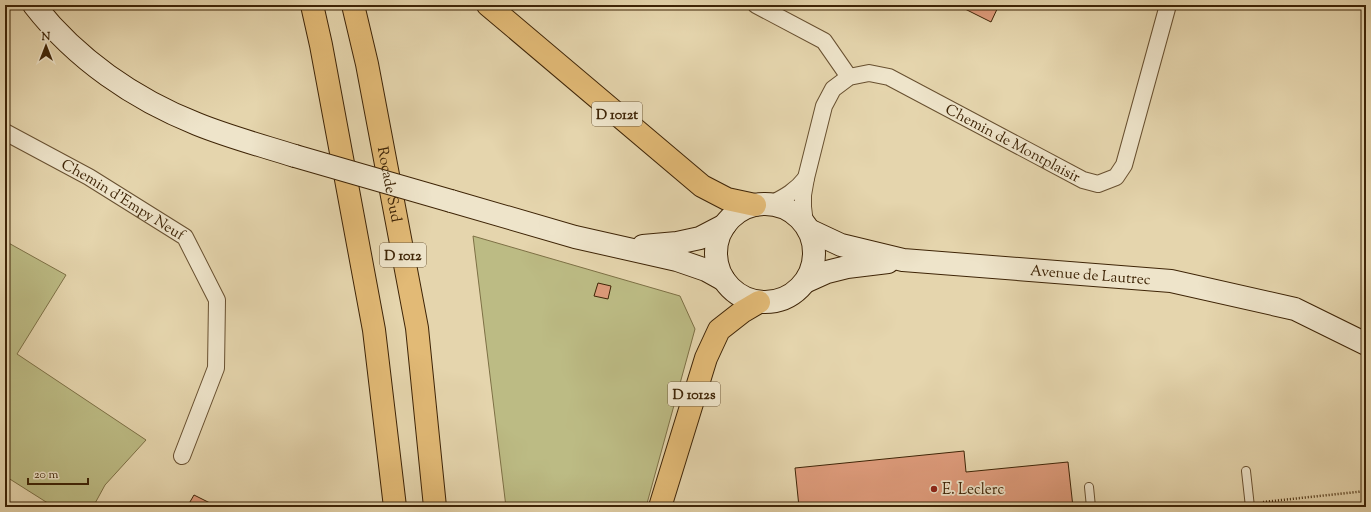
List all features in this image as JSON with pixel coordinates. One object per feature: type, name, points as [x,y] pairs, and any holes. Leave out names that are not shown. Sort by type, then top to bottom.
[{"type":"highway","points":[[308,5],[321,45]]},
{"type":"highway","name":"D 1012","points":[[312,5],[321,45],[374,330],[395,507]]},
{"type":"highway","name":"Rocade Sud","points":[[352,5],[367,64],[417,328],[435,507]]},
{"type":"highway","name":"D 1012t","points":[[488,5],[702,186],[727,199],[763,204]]},
{"type":"highway","name":"D 1012s","points":[[660,507],[706,358],[719,330],[742,312],[759,302]]},
{"type":"main road","points":[[34,5],[63,38],[87,61],[116,82],[167,112],[198,125],[296,156],[575,237],[677,260],[706,270],[724,280]]},
{"type":"main road","points":[[763,204],[784,207],[796,214],[807,227],[814,243],[815,256],[807,281],[798,291],[786,298],[773,302],[759,302],[745,299],[733,291],[724,280],[718,267],[716,252],[718,238],[725,225],[733,216],[743,209],[763,204]]},
{"type":"main road","points":[[620,247],[652,246],[677,243],[700,238],[725,225]]},
{"type":"main road","name":"Avenue de Lautrec","points":[[807,227],[840,245],[903,260],[1171,281],[1295,309],[1366,344]]},
{"type":"main road","points":[[807,281],[827,272],[846,267],[903,260]]},
{"type":"street","points":[[756,5],[824,41],[849,77]]},
{"type":"street","name":"Chemin de Montplaisir","points":[[807,227],[803,207],[803,195],[824,106],[833,89],[849,77],[869,73],[889,77],[1083,180],[1098,184],[1116,178],[1124,165],[1168,5]]},
{"type":"street","name":"Chemin d'Empy Neuf","points":[[5,132],[89,177],[185,237],[217,300],[216,368],[182,456]]},
{"type":"street","points":[[763,204],[789,195],[806,178]]},
{"type":"lane","points":[[1246,471],[1250,505]]},
{"type":"lane","points":[[1089,487],[1091,507]]},
{"type":"path","points":[[1213,507],[1250,505],[1366,491]]},
{"type":"shaded area","points":[[473,236],[680,296],[695,329],[646,507],[506,507]]},
{"type":"shaded area","points":[[5,241],[66,275],[17,354],[146,440],[105,485],[93,507],[54,507],[5,476]]},
{"type":"building","points":[[957,5],[999,5],[991,22]]},
{"type":"building","points":[[598,283],[611,286],[608,299],[594,296]]},
{"type":"building","name":"E. Leclerc","points":[[964,451],[966,472],[1068,462],[1073,507],[799,507],[795,468]]},
{"type":"building","points":[[194,495],[218,507],[187,507]]},
{"type":"place","name":"E. Leclerc","points":[[934,489]]}]
